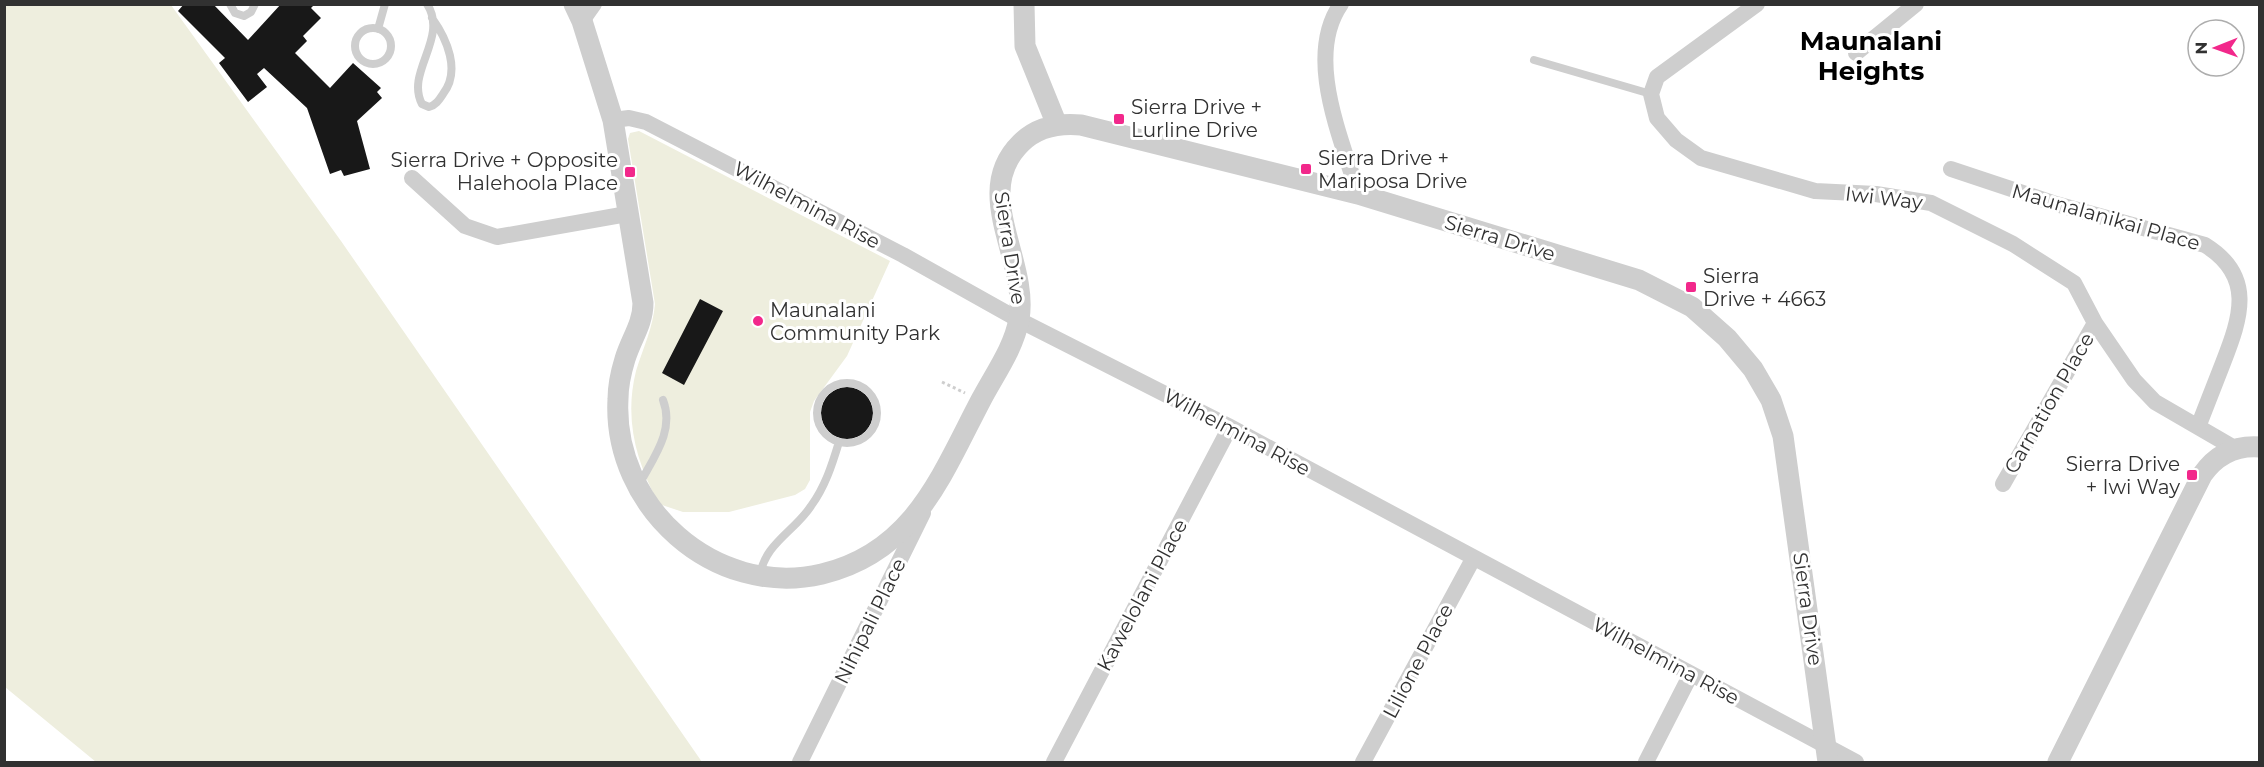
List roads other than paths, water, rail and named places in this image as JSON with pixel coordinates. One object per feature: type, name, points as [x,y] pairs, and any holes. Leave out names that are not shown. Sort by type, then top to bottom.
[{"type":"street","points":[[1024,4],[1025,46],[1057,125]]},
{"type":"street","points":[[1341,4],[1326,37],[1324,66],[1358,194]]},
{"type":"street","points":[[1651,94],[1658,76],[1757,4]]},
{"type":"street","points":[[1856,53],[1916,4]]},
{"type":"street","name":"Sierra Drive","points":[[583,10],[613,120],[643,310],[640,325],[625,358],[618,398],[618,418],[625,458],[638,488],[665,526],[688,546],[715,562],[760,576],[815,575],[854,564],[872,554],[904,529],[918,514],[939,479],[1011,344],[1019,320],[1020,290],[1000,206],[1000,182],[1008,160],[1023,141],[1033,133],[1057,125],[1081,125],[1358,194],[1639,280],[1692,307],[1727,338],[1753,369],[1771,400],[1783,436],[1827,754]]},
{"type":"street","name":"Iwi Way","points":[[1651,94],[1657,118],[1676,140],[1701,158],[1815,191],[1876,194],[1931,203],[2013,244],[2074,283],[2095,323],[2134,380],[2155,402],[2236,449]]},
{"type":"street","name":"Wilhelmina Rise","points":[[613,120],[629,118],[646,122],[903,255],[1019,320],[1230,427],[1691,674],[1827,754],[1856,762]]},
{"type":"street","name":"Maunalanikai Place","points":[[1951,169],[2056,204],[2205,245],[2221,256],[2236,281],[2240,310],[2236,329],[2198,427]]},
{"type":"street","points":[[412,178],[465,226],[497,237],[627,214]]},
{"type":"street","name":"Carnation Place","points":[[2002,484],[2095,323]]},
{"type":"street","name":"Kawelolani Place","points":[[1054,762],[1230,427]]},
{"type":"street","points":[[2058,762],[2202,475],[2220,456],[2236,449],[2259,447]]},
{"type":"street","name":"Nihipali Place","points":[[800,762],[939,479]]},
{"type":"street","name":"Lilione Place","points":[[1363,762],[1473,559]]},
{"type":"street","points":[[1646,762],[1691,674]]},
{"type":"lane","points":[[231,4],[235,13],[244,16],[251,12],[255,4]]},
{"type":"lane","points":[[378,29],[385,4]]},
{"type":"lane","points":[[427,4],[432,18],[448,45],[451,71],[447,89],[437,102],[429,107],[422,104],[418,89],[433,37],[432,18]]},
{"type":"lane","points":[[378,29],[388,36],[389,55],[380,63],[368,64],[357,57],[356,38],[365,30],[378,29]]},
{"type":"lane","points":[[1534,60],[1651,94]]},
{"type":"lane","points":[[845,383],[855,384],[870,394],[877,412],[876,421],[872,430],[858,442],[839,442],[823,432],[817,415],[818,405],[828,390],[845,383]]},
{"type":"lane","points":[[638,488],[666,434],[668,417],[663,400]]},
{"type":"lane","points":[[760,576],[767,553],[804,516],[820,492],[839,442]]},
{"type":"place","name":"Sierra Drive + Lurline Drive","points":[[1119,119]]},
{"type":"place","name":"Sierra Drive + Mariposa Drive","points":[[1306,169]]},
{"type":"place","name":"Sierra Drive + Opposite Halehoola Place","points":[[630,172]]},
{"type":"place","name":"Sierra Drive + 4663","points":[[1691,287]]},
{"type":"place","name":"Maunalani Community Park","points":[[758,321]]},
{"type":"place","name":"Sierra Drive + Iwi Way","points":[[2192,475]]},
{"type":"district","name":"Maunalani Heights","points":[[1871,56]]}]
